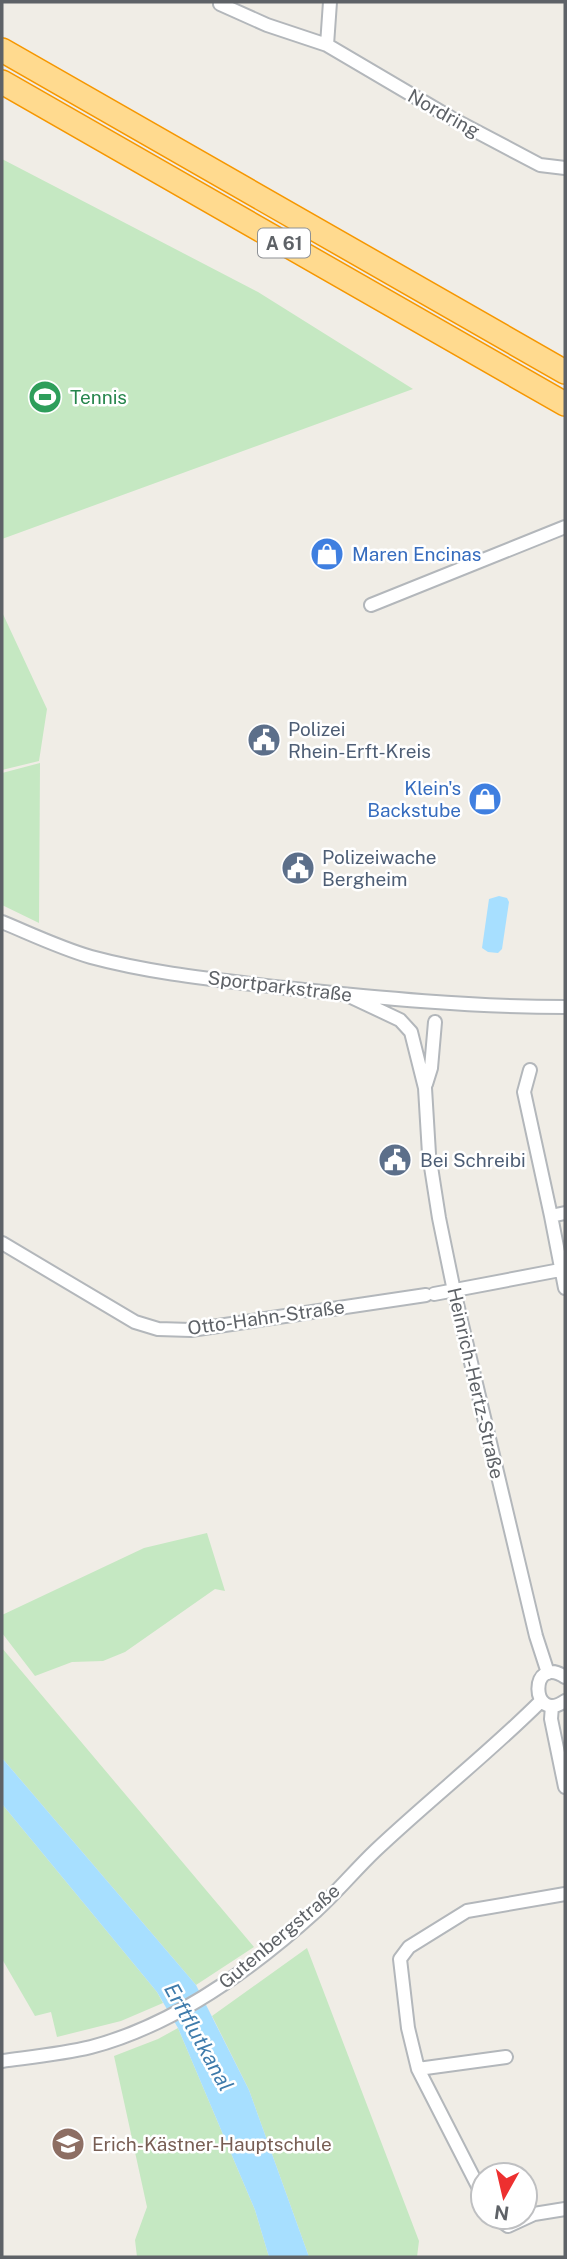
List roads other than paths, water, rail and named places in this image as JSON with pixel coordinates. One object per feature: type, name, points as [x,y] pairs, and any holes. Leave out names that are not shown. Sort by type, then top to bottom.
[{"type":"highway","name":"A 61","points":[[2,50],[565,372]]},
{"type":"highway","name":"A 61","points":[[2,82],[565,404]]},
{"type":"street","points":[[327,45],[330,2]]},
{"type":"street","name":"Nordring","points":[[220,4],[267,25],[327,45],[451,118],[540,165],[565,168]]},
{"type":"street","points":[[371,605],[565,527]]},
{"type":"street","name":"Sportparkstraße","points":[[2,922],[90,956],[146,970],[347,995],[483,1006],[565,1007]]},
{"type":"street","name":"Heinrich-Hertz-Straße","points":[[347,995],[400,1020],[411,1032],[425,1088],[429,1154],[454,1291],[536,1636],[548,1674]]},
{"type":"street","name":"Heinrich-Hertz-Straße","points":[[425,1088],[431,1068],[435,1022]]},
{"type":"street","points":[[530,1070],[524,1093],[565,1287]]},
{"type":"street","points":[[551,1216],[565,1213]]},
{"type":"street","name":"Otto-Hahn-Straße","points":[[2,1243],[135,1322],[158,1329],[191,1330],[454,1291],[560,1270]]},
{"type":"street","points":[[565,1677],[558,1673],[548,1674],[539,1680],[537,1685],[538,1696],[547,1703],[565,1787]]},
{"type":"street","points":[[547,1703],[565,1701]]},
{"type":"street","name":"Gutenbergstraße","points":[[2,2062],[92,2046],[161,2019],[207,1994],[261,1956],[316,1910],[376,1850],[500,1740],[547,1703]]},
{"type":"street","points":[[469,2169],[418,2069],[408,2028],[400,1958],[409,1947],[467,1911],[565,1894]]},
{"type":"street","points":[[418,2069],[506,2057]]},
{"type":"street","points":[[539,2213],[565,2209]]},
{"type":"water","points":[[499,896],[507,898],[509,902],[502,949],[498,953],[488,952],[482,948],[489,899]]},
{"type":"water","name":"Erftflutkanal","points":[[2,1758],[196,1985],[249,2090],[309,2257],[269,2257],[255,2210],[178,2028],[157,1992],[2,1804]]},
{"type":"place","name":"Tennis","points":[[45,397]]},
{"type":"place","name":"Maren Encinas","points":[[327,554]]},
{"type":"place","name":"Polizei Rhein-Erft-Kreis","points":[[264,740]]},
{"type":"place","name":"Klein's Backstube","points":[[485,799]]},
{"type":"place","name":"Polizeiwache Bergheim","points":[[298,868]]},
{"type":"place","name":"Bei Schreibi","points":[[395,1160]]},
{"type":"place","name":"Erich-Kästner-Hauptschule","points":[[68,2144]]}]
